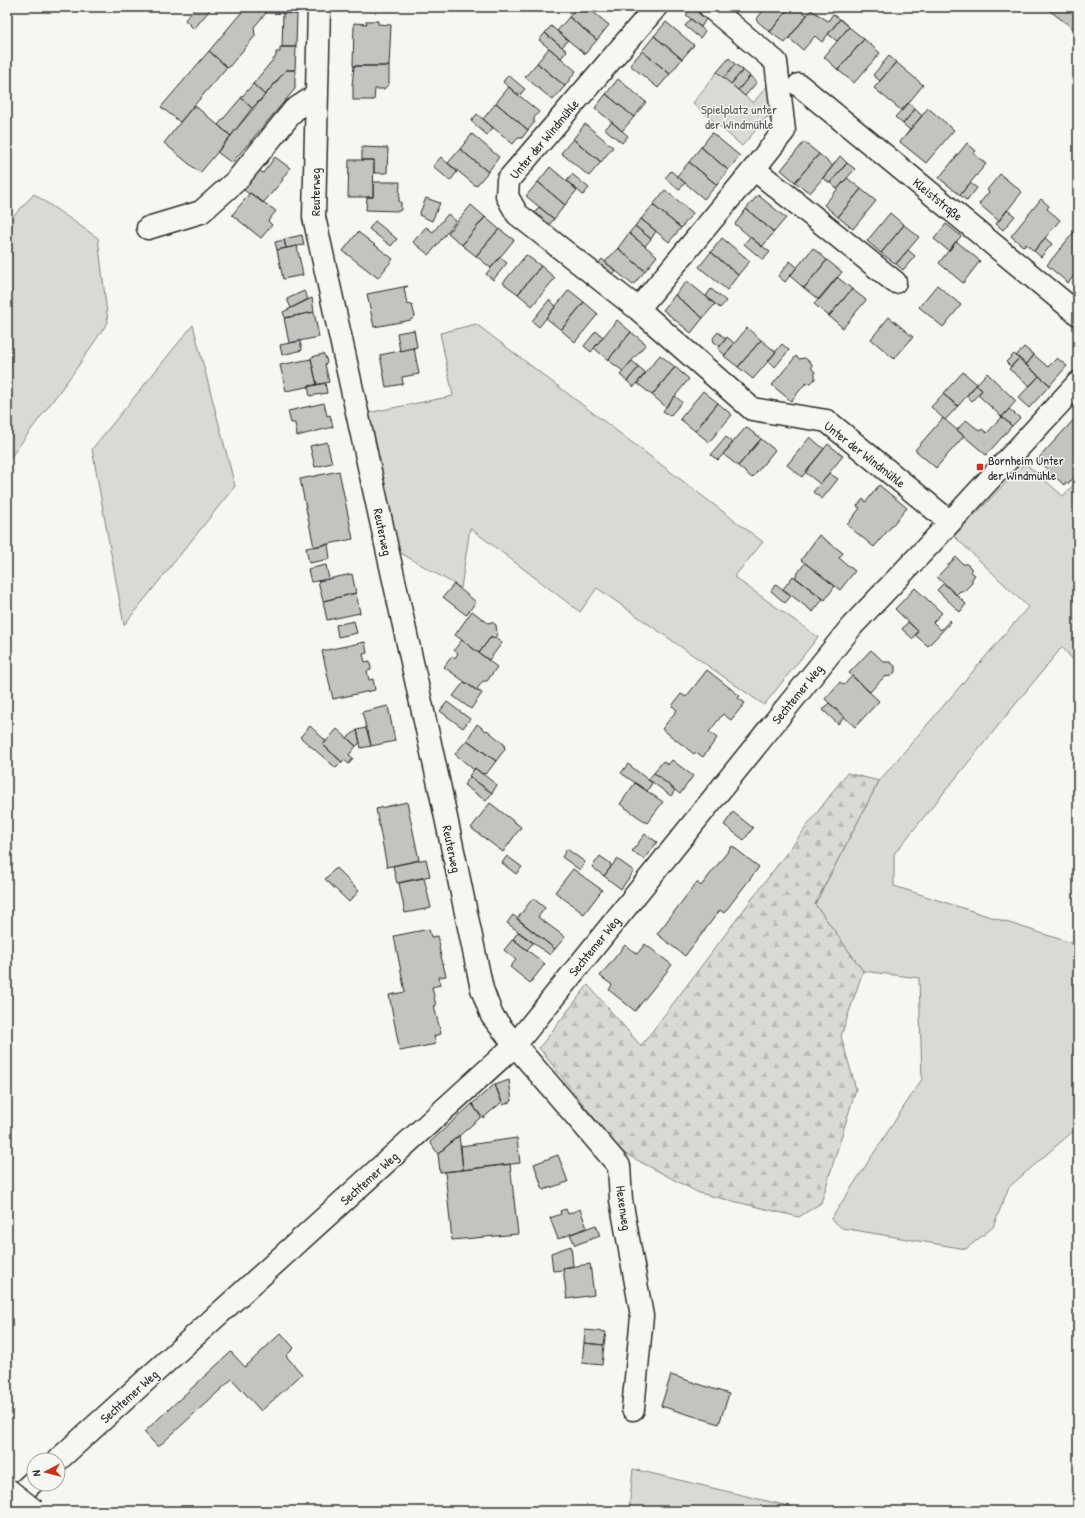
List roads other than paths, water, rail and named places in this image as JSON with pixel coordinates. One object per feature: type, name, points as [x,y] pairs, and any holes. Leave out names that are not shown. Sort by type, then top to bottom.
[{"type":"street","name":"Reuterweg","points":[[320,7],[314,217],[482,990],[492,1016],[515,1045]]},
{"type":"street","name":"Unter der Windmühle","points":[[656,7],[508,180],[506,196],[517,214],[638,309],[752,409],[827,421],[950,522]]},
{"type":"street","points":[[638,309],[784,131],[776,62],[710,7]]},
{"type":"street","name":"Kleiststraße","points":[[798,85],[1078,314]]},
{"type":"street","points":[[148,228],[201,212],[237,180],[294,110],[317,96]]},
{"type":"street","points":[[754,169],[895,282]]},
{"type":"street","name":"Sechtemer Weg","points":[[66,1453],[515,1045],[852,626],[1078,383]]},
{"type":"street","name":"Hexenweg","points":[[515,1045],[619,1166],[621,1200],[642,1316],[633,1409]]},
{"type":"street","points":[[7,1506],[26,1488]]},
{"type":"street","points":[[7,1489],[35,1511]]},
{"type":"place","name":"Bornheim Unter der Windmühle","points":[[980,467]]},
{"type":"park label","name":"Spielplatz unter der Windmühle","points":[[739,116]]}]
